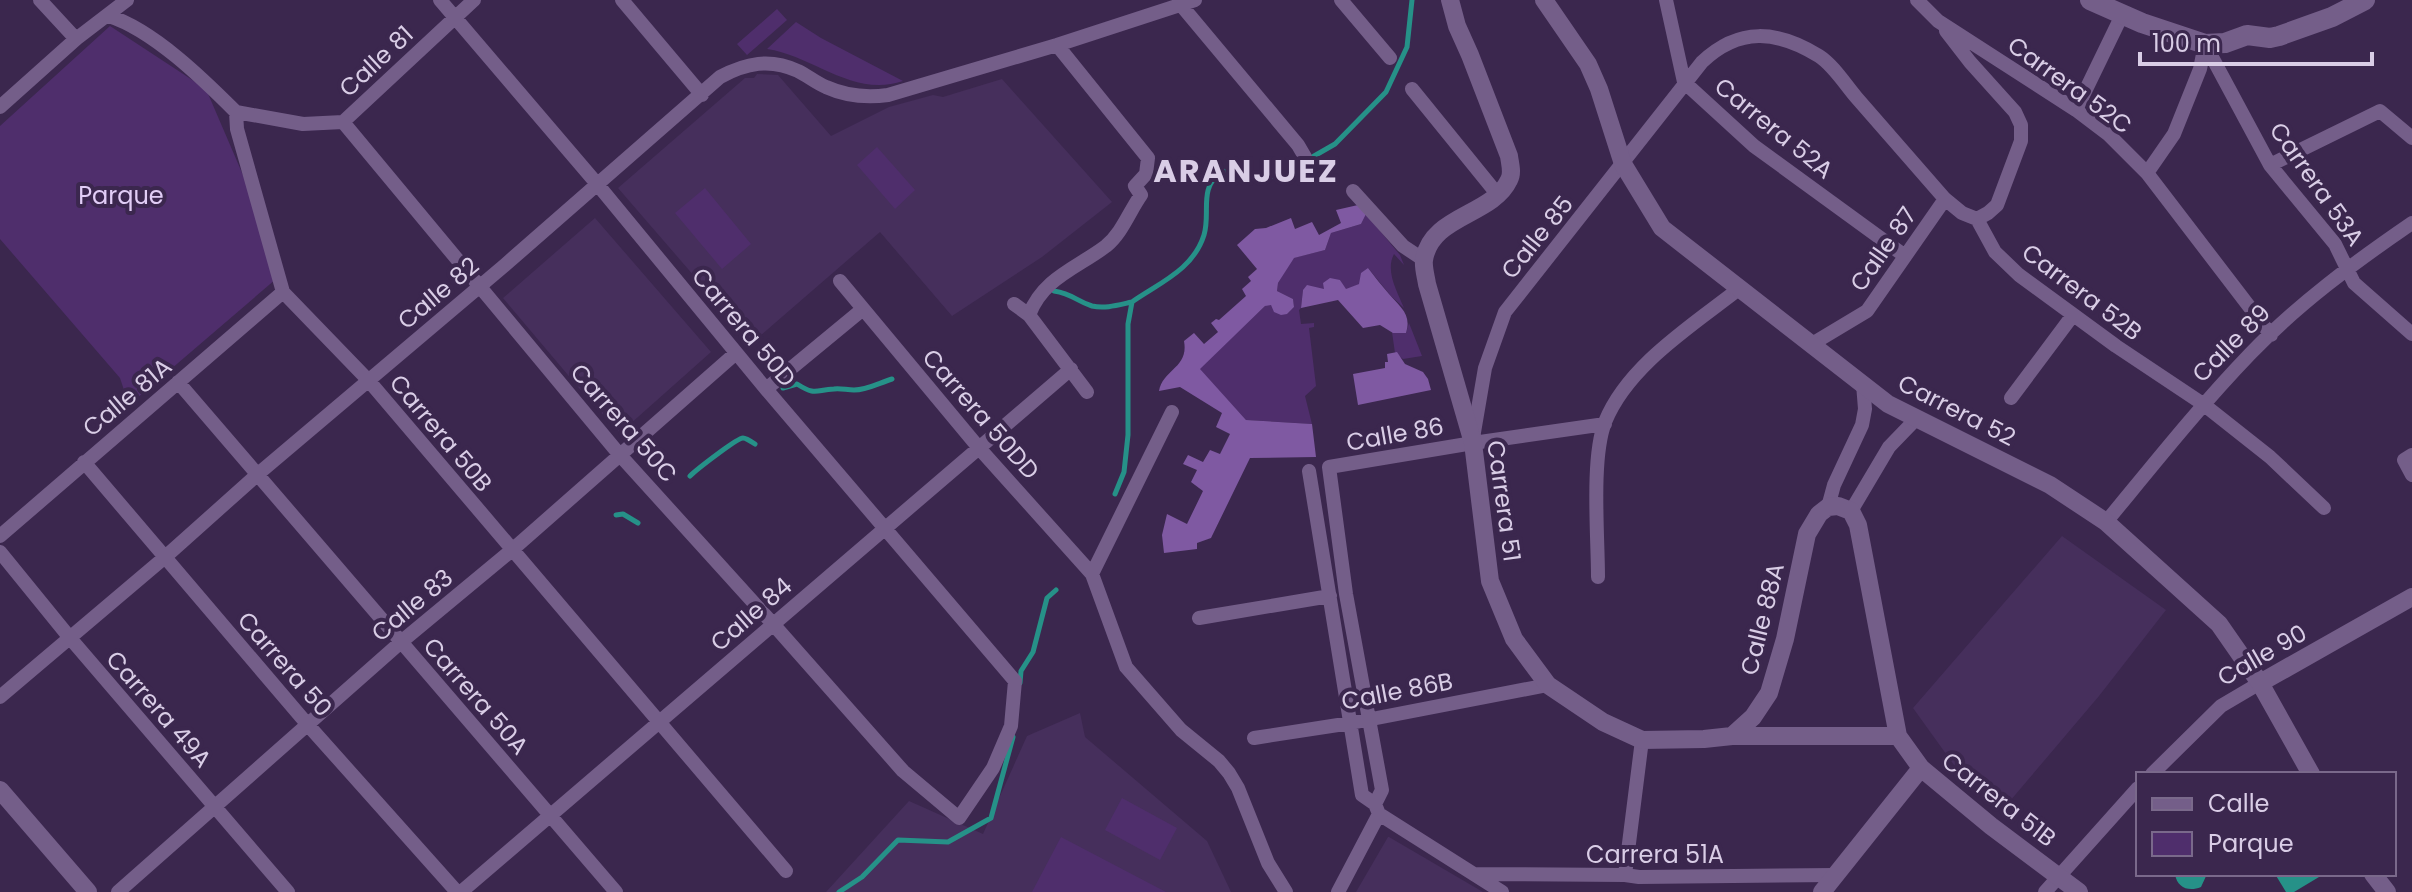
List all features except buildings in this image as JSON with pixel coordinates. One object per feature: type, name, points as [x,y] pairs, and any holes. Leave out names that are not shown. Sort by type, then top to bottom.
[{"type":"main road","points":[[2090,0],[2142,23],[2205,44],[2225,43],[2247,35],[2279,36],[2332,17],[2365,0]]},
{"type":"street","points":[[40,0],[76,39]]},
{"type":"street","points":[[0,107],[76,39],[127,0]]},
{"type":"street","name":"Carrera 50D","points":[[440,0],[1015,681],[1011,726],[993,768],[959,818]]},
{"type":"street","name":"Calle 81","points":[[343,122],[474,0]]},
{"type":"street","points":[[622,0],[702,95]]},
{"type":"street","points":[[1341,0],[1390,58]]},
{"type":"street","points":[[1353,191],[1403,246],[1424,260],[1431,243],[1445,227],[1498,195],[1510,179],[1512,169],[1509,156],[1457,26],[1450,0]]},
{"type":"street","name":"Carrera 52","points":[[1544,0],[1588,64],[1623,164],[1662,228],[1888,404],[2050,485],[2106,522],[2219,624],[2260,683],[2310,772]]},
{"type":"street","name":"Carrera 52A","points":[[1666,0],[1684,82],[1754,146],[1905,256]]},
{"type":"street","name":"Carrera 52C","points":[[1917,0],[1938,21],[2076,110],[2109,135],[2147,173],[2271,335]]},
{"type":"street","points":[[1188,2],[1302,151]]},
{"type":"street","name":"Calle 82","points":[[0,697],[720,77],[743,65],[783,65],[825,87],[861,97],[888,95],[1188,2]]},
{"type":"street","points":[[2076,110],[2123,13]]},
{"type":"street","points":[[109,16],[121,20],[180,59],[236,112],[303,124],[343,122]]},
{"type":"street","points":[[1938,21],[2015,112],[2021,125],[2021,141],[1997,205],[1977,219]]},
{"type":"street","name":"Carrera 52B","points":[[1684,82],[1716,49],[1736,38],[1754,35],[1778,40],[1822,57],[1945,199],[1962,213],[1977,219],[1995,252],[2019,275],[2203,404],[2270,457],[2324,508]]},
{"type":"street","points":[[2147,173],[2174,134],[2192,91],[2205,44]]},
{"type":"street","name":"Carrera 53A","points":[[2205,44],[2270,165],[2335,244],[2354,283],[2412,334]]},
{"type":"street","points":[[1029,315],[1033,304],[1054,279],[1106,245],[1118,233],[1141,195],[1135,186],[1146,174],[1148,158],[1057,45]]},
{"type":"street","name":"Calle 85","points":[[1473,443],[1485,368],[1505,312],[1684,82]]},
{"type":"street","points":[[1412,89],[1498,195]]},
{"type":"street","points":[[2270,165],[2380,111],[2412,138]]},
{"type":"street","name":"Carrera 50B","points":[[236,112],[237,129],[283,292],[369,381],[786,871]]},
{"type":"street","name":"Carrera 50C","points":[[343,122],[619,454],[903,771],[959,818]]},
{"type":"street","name":"Calle 87","points":[[1812,344],[1867,311],[1945,199]]},
{"type":"street","name":"Calle 89","points":[[2106,522],[2203,404],[2271,335],[2348,267],[2412,223]]},
{"type":"street","name":"Carrera 51","points":[[1424,260],[1427,284],[1473,443],[1490,581],[1514,639],[1548,685],[1603,722],[1642,740],[1732,736],[1898,736]]},
{"type":"street","name":"Carrera 50DD","points":[[840,281],[979,448],[1092,574]]},
{"type":"street","points":[[1598,577],[1598,463],[1605,424],[1624,387],[1652,358],[1740,288]]},
{"type":"street","name":"Calle 81A","points":[[0,536],[283,292]]},
{"type":"street","points":[[1014,304],[1029,315],[1087,392]]},
{"type":"street","points":[[766,389],[863,309]]},
{"type":"street","points":[[2011,398],[2073,315]]},
{"type":"street","name":"Calle 83","points":[[118,892],[736,353]]},
{"type":"street","name":"Calle 84","points":[[459,892],[1071,369]]},
{"type":"street","name":"Carrera 50A","points":[[178,382],[616,892]]},
{"type":"street","name":"Calle 88A","points":[[1732,736],[1753,717],[1769,693],[1785,639],[1807,534],[1819,514],[1828,507],[1834,485],[1862,425],[1865,409],[1863,384]]},
{"type":"street","points":[[1172,412],[1092,574],[1126,667],[1165,714],[1229,773],[1268,863],[1286,892]]},
{"type":"street","points":[[1851,511],[1889,447],[1917,418]]},
{"type":"street","name":"Calle 86","points":[[1369,718],[1346,594],[1329,467],[1605,424]]},
{"type":"street","points":[[2408,458],[2412,475]]},
{"type":"street","name":"Carrera 50","points":[[84,462],[308,725],[459,892]]},
{"type":"street","points":[[1309,471],[1362,795],[1377,809],[1502,892]]},
{"type":"street","points":[[1828,507],[1838,506],[1851,511],[1858,525],[1898,736]]},
{"type":"street","name":"Carrera 49A","points":[[0,552],[288,892]]},
{"type":"street","points":[[1199,618],[1330,596]]},
{"type":"street","name":"Calle 90","points":[[2154,772],[2221,706],[2412,597]]},
{"type":"street","name":"Calle 86B","points":[[1254,738],[1351,723],[1548,685]]},
{"type":"street","points":[[1338,892],[1377,809],[1382,790],[1369,718]]},
{"type":"street","name":"Carrera 51B","points":[[1898,736],[1921,768],[1991,826],[2079,892]]},
{"type":"street","points":[[1625,875],[1642,740]]},
{"type":"street","points":[[1822,892],[1921,768]]},
{"type":"street","points":[[0,790],[88,892]]},
{"type":"street","points":[[2045,892],[2136,790]]},
{"type":"street","name":"Carrera 51A","points":[[1474,874],[1639,877],[1835,875]]},
{"type":"street","points":[[2375,876],[2387,892]]},
{"type":"shaded area","points":[[757,74],[778,75],[831,136],[889,107],[933,95],[943,97],[1002,79],[1112,202],[1042,257],[952,316],[880,232],[752,343],[618,188],[745,78],[754,78]]},
{"type":"shaded area","points":[[1358,205],[1366,214],[1361,224],[1331,233],[1325,250],[1294,258],[1278,283],[1277,291],[1293,299],[1294,307],[1281,315],[1274,312],[1271,305],[1265,306],[1200,369],[1246,420],[1312,424],[1316,457],[1250,458],[1211,538],[1197,543],[1197,549],[1164,553],[1162,535],[1167,514],[1187,524],[1203,491],[1191,482],[1197,470],[1183,464],[1188,455],[1203,462],[1210,450],[1220,454],[1230,434],[1216,427],[1222,413],[1180,387],[1159,391],[1165,378],[1183,357],[1184,341],[1194,333],[1204,344],[1218,332],[1211,323],[1219,320],[1246,296],[1242,289],[1257,269],[1237,245],[1255,229],[1291,218],[1295,229],[1312,222],[1319,235],[1341,223],[1336,210]]},
{"type":"shaded area","points":[[595,218],[711,352],[620,433],[503,298]]},
{"type":"shaded area","points":[[1368,268],[1404,311],[1406,333],[1393,333],[1380,325],[1363,328],[1338,300],[1301,308],[1303,290],[1307,285],[1324,289],[1323,283],[1330,278],[1340,280],[1346,289],[1359,284],[1361,273]]},
{"type":"shaded area","points":[[1397,352],[1405,364],[1423,372],[1431,390],[1358,405],[1353,374],[1385,368],[1387,354]]},
{"type":"shaded area","points":[[2062,536],[2166,610],[2099,696],[2010,801],[1954,765],[1913,708]]},
{"type":"shaded area","points":[[1080,713],[1085,737],[1207,841],[1231,892],[826,892],[909,801],[983,834],[1027,736]]},
{"type":"shaded area","points":[[1389,837],[1483,892],[1356,892]]},
{"type":"shaded area","points":[[2175,876],[2206,876],[2201,887],[2192,889],[2184,888]]},
{"type":"shaded area","points":[[2276,876],[2321,876],[2294,892],[2286,892]]},
{"type":"green space","points":[[777,9],[787,20],[747,55],[737,44]]},
{"type":"green space","points":[[796,22],[903,81],[885,85],[850,80],[801,59],[767,49]]},
{"type":"green space","name":"Parque","points":[[110,26],[206,89],[252,196],[276,279],[129,405],[120,378],[0,239],[0,126]]},
{"type":"green space","points":[[877,147],[915,190],[895,209],[857,165]]},
{"type":"green space","points":[[705,188],[751,244],[722,269],[675,213]]},
{"type":"green space","points":[[1366,214],[1400,255],[1404,265],[1394,254],[1391,267],[1404,308],[1368,268],[1360,284],[1345,290],[1340,280],[1324,289],[1303,290],[1299,310],[1301,324],[1314,323],[1314,327],[1309,328],[1316,386],[1305,396],[1312,424],[1246,420],[1199,369],[1266,305],[1287,314],[1294,307],[1293,299],[1277,291],[1278,283],[1293,258],[1325,250],[1331,233],[1361,224]]},
{"type":"green space","points":[[1409,323],[1422,356],[1403,359],[1395,353],[1392,332],[1406,333]]},
{"type":"green space","points":[[1122,798],[1177,828],[1160,860],[1105,830]]},
{"type":"green space","points":[[1061,837],[1166,892],[1032,892]]},
{"type":"waterway","points":[[1115,494],[1124,472],[1128,435],[1128,324],[1132,302],[1184,267],[1192,258],[1204,235],[1207,194],[1221,171],[1258,179],[1281,175],[1335,144],[1386,92],[1407,47],[1412,0]]},
{"type":"waterway","points":[[1054,291],[1097,307],[1132,302]]},
{"type":"waterway","points":[[783,388],[797,384],[812,391],[859,390],[892,379]]},
{"type":"waterway","points":[[690,476],[739,439],[744,438],[755,444]]},
{"type":"waterway","points":[[616,515],[623,514],[638,523]]},
{"type":"waterway","points":[[1020,683],[1021,671],[1033,652],[1047,598],[1056,590]]},
{"type":"waterway","points":[[839,892],[862,877],[898,840],[948,842],[991,818],[1013,737]]},
{"type":"district","name":"ARANJUEZ","points":[[1246,170]]}]
